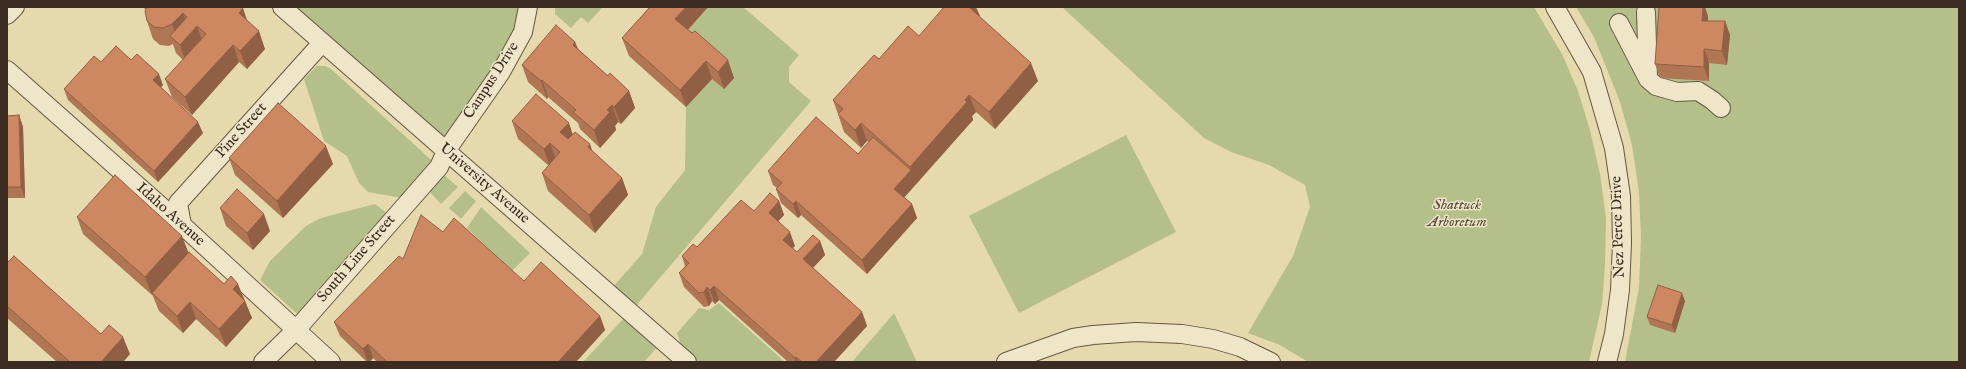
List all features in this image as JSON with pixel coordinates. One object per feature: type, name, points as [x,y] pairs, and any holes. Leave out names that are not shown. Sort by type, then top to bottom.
[{"type":"street","points":[[7,16],[14,7]]},
{"type":"street","name":"University Avenue","points":[[282,7],[446,152],[609,292],[687,362]]},
{"type":"street","name":"Campus Drive","points":[[446,152],[501,72],[523,32],[528,7]]},
{"type":"street","name":"Nez Perce Drive","points":[[1555,7],[1592,72],[1604,109],[1615,155],[1621,196],[1622,243],[1620,290],[1614,334],[1607,362]]},
{"type":"street","points":[[1646,12],[1648,79]]},
{"type":"street","points":[[1619,23],[1648,79],[1656,86],[1677,92],[1698,91],[1721,108]]},
{"type":"street","name":"Pine Street","points":[[182,225],[178,203],[322,43]]},
{"type":"street","name":"Idaho Avenue","points":[[7,70],[182,225],[331,362]]},
{"type":"street","name":"South Line Street","points":[[263,362],[296,330],[439,167],[446,152]]},
{"type":"street","points":[[1006,362],[1073,338],[1136,332],[1182,334],[1213,339],[1240,347],[1271,362]]},
{"type":"green space","points":[[282,7],[528,7],[446,151]]},
{"type":"green space","points":[[555,7],[603,7],[588,23],[581,17],[571,28],[555,14]]},
{"type":"green space","points":[[708,7],[743,7],[799,55],[789,67],[789,82],[811,101],[635,307],[613,287],[642,254],[656,207],[685,170],[686,107],[712,79],[724,89],[682,36]]},
{"type":"green space","name":"Shattuck Arboretum","points":[[1062,7],[1534,7],[1563,56],[1578,91],[1590,130],[1600,174],[1606,218],[1605,265],[1602,304],[1589,362],[1308,362],[1280,345],[1248,333],[1293,256],[1310,207],[1305,185],[1269,165],[1231,152],[1204,138]]},
{"type":"green space","points":[[1576,7],[1959,7],[1959,362],[1625,362],[1639,288],[1641,237],[1639,192],[1632,145],[1620,102],[1594,37]]},
{"type":"green space","points":[[317,66],[325,66],[331,69],[439,167],[402,198],[368,192],[359,183],[347,156],[324,141],[304,79]]},
{"type":"green space","points":[[1126,135],[1176,232],[1019,313],[969,216]]},
{"type":"green space","points":[[444,175],[458,187],[441,204],[429,191]]},
{"type":"green space","points":[[465,191],[476,201],[461,219],[449,208]]},
{"type":"green space","points":[[375,204],[393,218],[304,320],[260,280],[270,261],[306,226],[321,218]]},
{"type":"green space","points":[[481,207],[530,253],[512,271],[467,228]]},
{"type":"green space","points":[[719,303],[785,362],[699,362],[682,347],[677,333],[699,308],[709,310]]},
{"type":"green space","points":[[894,313],[917,362],[852,362]]},
{"type":"green space","points":[[627,315],[659,345],[644,362],[583,362]]},
{"type":"building","points":[[147,7],[241,7],[243,8],[239,13],[259,31],[240,51],[233,45],[185,97],[165,79],[206,34],[197,26],[180,45],[170,36],[187,17],[183,13],[172,24],[163,28],[154,27],[147,21],[145,11]]},
{"type":"building","points":[[650,7],[686,7],[675,19],[692,33],[695,31],[728,60],[718,72],[706,61],[680,90],[622,38]]},
{"type":"building","points":[[944,7],[969,7],[1031,63],[989,112],[969,95],[965,100],[967,102],[910,167],[861,123],[855,130],[838,114],[843,109],[833,100],[874,55],[879,59],[908,26],[919,36]]},
{"type":"building","points":[[1659,7],[1703,7],[1702,21],[1725,21],[1722,51],[1704,49],[1704,67],[1655,64]]},
{"type":"building","points":[[556,25],[575,42],[573,45],[608,76],[610,73],[629,91],[614,107],[612,105],[607,110],[610,112],[594,130],[573,112],[576,110],[542,80],[541,81],[522,65]]},
{"type":"building","points":[[116,46],[131,60],[137,54],[159,74],[153,80],[198,122],[154,171],[64,89],[94,56],[101,62]]},
{"type":"building","points":[[536,94],[569,123],[560,132],[568,139],[575,132],[590,144],[588,147],[622,178],[589,215],[542,173],[560,152],[550,143],[544,149],[512,121]]},
{"type":"building","points":[[278,103],[326,146],[277,201],[229,158]]},
{"type":"building","points":[[19,115],[21,187],[7,187],[7,116]]},
{"type":"building","points":[[816,117],[858,154],[873,137],[911,170],[894,189],[912,204],[862,260],[796,201],[793,204],[776,189],[782,183],[768,171]]},
{"type":"building","points":[[115,175],[182,236],[145,277],[77,217]]},
{"type":"building","points":[[237,189],[264,214],[247,233],[220,208]]},
{"type":"building","points":[[770,193],[779,201],[769,213],[790,232],[783,240],[797,252],[813,235],[820,241],[803,259],[862,312],[816,362],[802,362],[796,357],[795,358],[714,286],[710,290],[707,287],[704,292],[699,293],[679,273],[689,263],[682,256],[693,244],[697,247],[741,200],[754,211]]},
{"type":"building","points":[[421,215],[443,232],[454,218],[524,281],[541,262],[600,316],[558,362],[387,362],[368,344],[363,349],[334,322],[399,256],[403,259]]},
{"type":"building","points":[[189,252],[224,284],[231,276],[238,284],[233,289],[245,301],[219,329],[190,302],[177,316],[152,293]]},
{"type":"building","points":[[14,256],[101,334],[109,325],[123,337],[101,362],[70,362],[7,306],[7,263]]},
{"type":"building","points":[[1658,285],[1682,293],[1672,325],[1647,317]]}]
